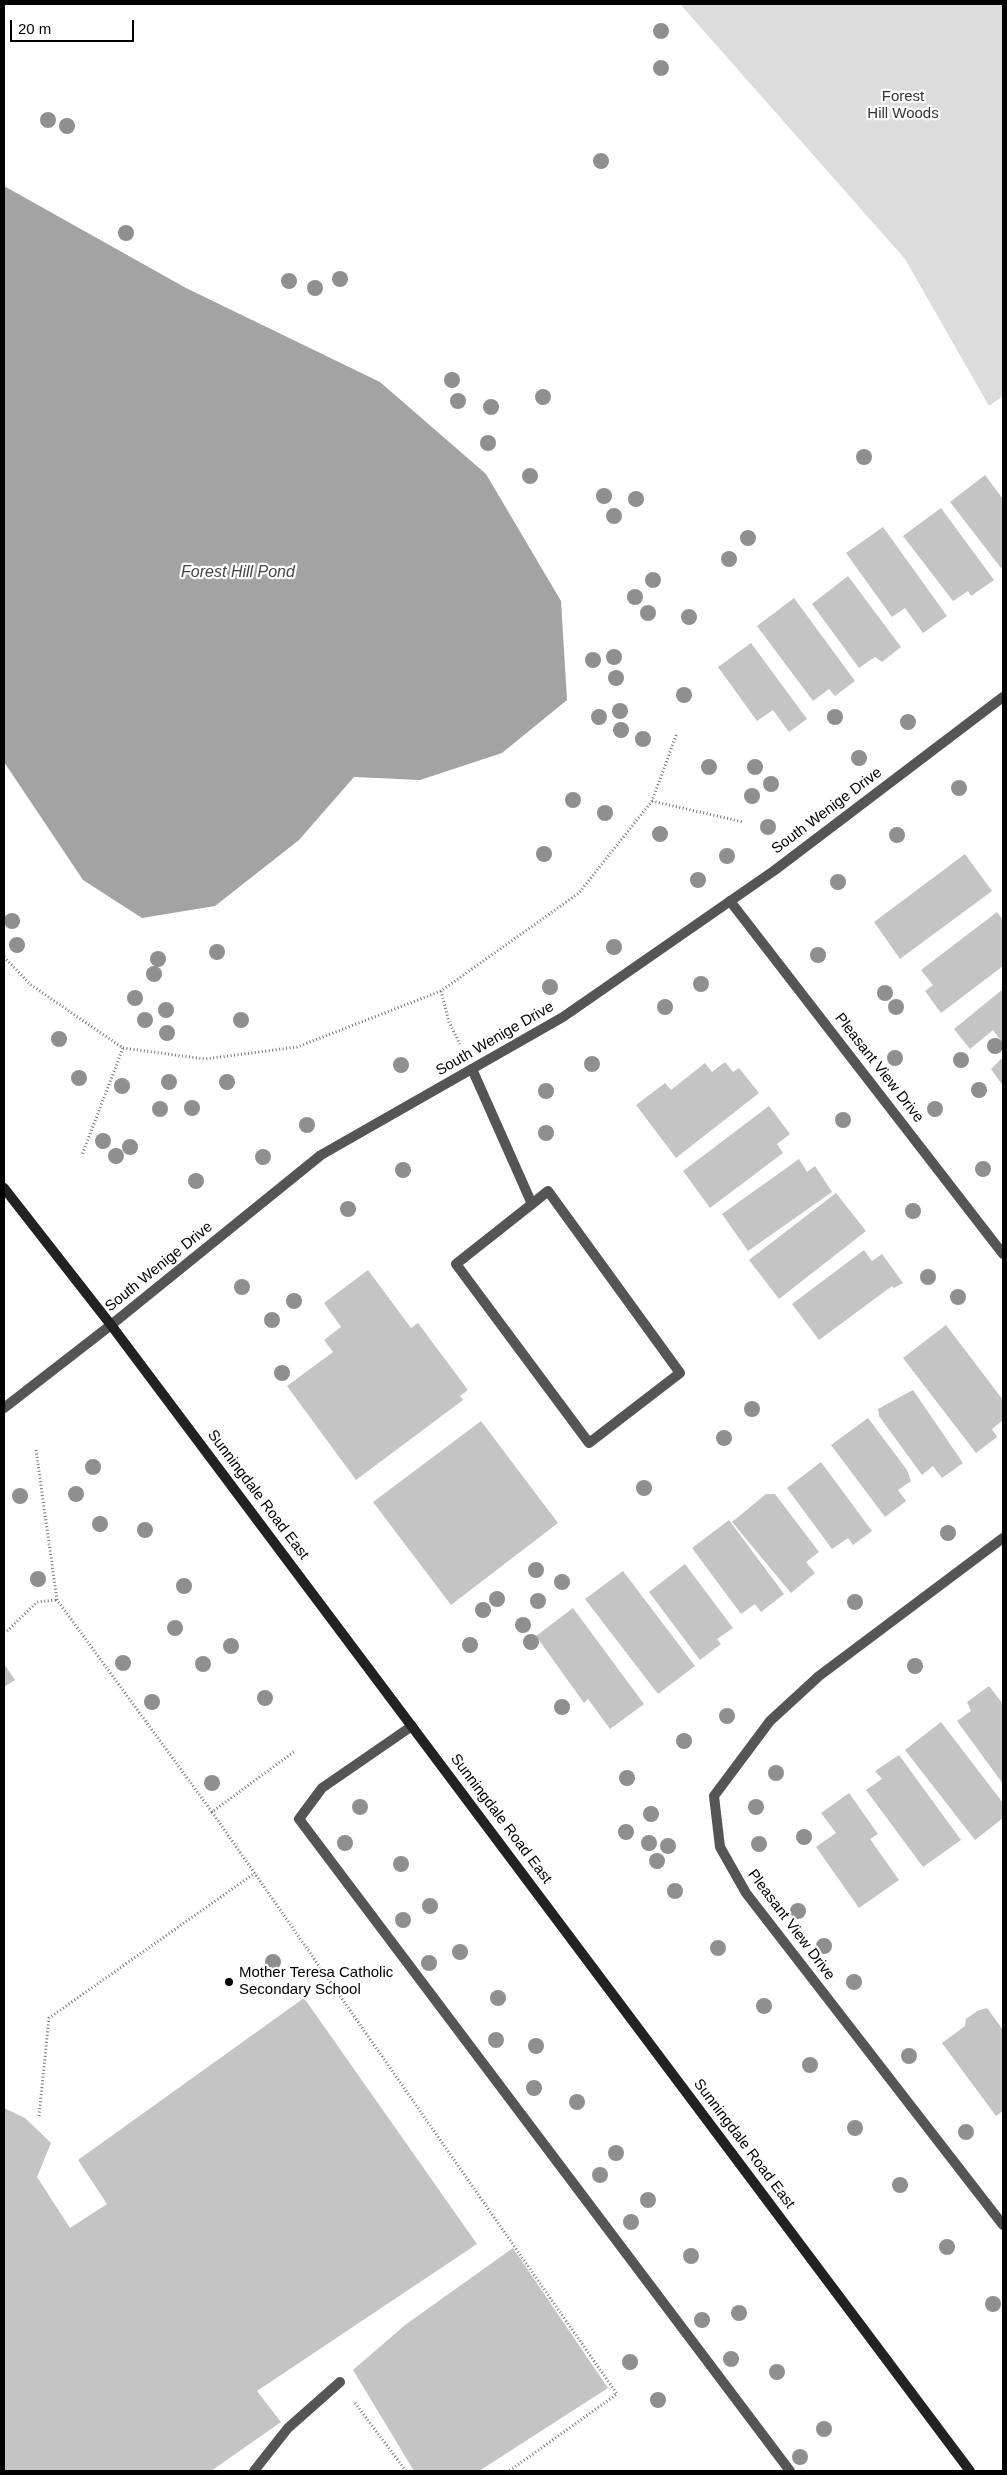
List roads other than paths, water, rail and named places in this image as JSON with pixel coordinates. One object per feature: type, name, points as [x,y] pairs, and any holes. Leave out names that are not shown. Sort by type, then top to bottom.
[{"type":"main road","name":"Sunningdale Road East","points":[[4,1188],[112,1325],[970,2471]]},
{"type":"street","name":"South Wenige Drive","points":[[4,1408],[112,1325],[321,1155],[563,1017],[775,870],[1003,697]]},
{"type":"street","name":"Pleasant View Drive","points":[[730,900],[1003,1254]]},
{"type":"street","points":[[472,1069],[532,1204]]},
{"type":"street","points":[[548,1191],[680,1374],[589,1443],[456,1264],[532,1204],[548,1191]]},
{"type":"street","name":"Pleasant View Drive","points":[[1003,1538],[820,1676],[770,1721],[714,1796],[720,1847],[746,1893],[1003,2225]]},
{"type":"street","points":[[412,1726],[322,1788],[299,1820],[790,2471]]},
{"type":"street","points":[[254,2471],[288,2428],[340,2382]]},
{"type":"water","name":"Forest Hill Pond","points":[[4,186],[186,288],[380,382],[486,474],[561,601],[567,700],[502,753],[420,780],[354,777],[299,840],[215,906],[142,918],[83,880],[4,762]]},
{"type":"place","name":"Mother Teresa Catholic Secondary School","points":[[229,1982]]},
{"type":"park label","name":"Forest Hill Woods","points":[[903,106]]}]
